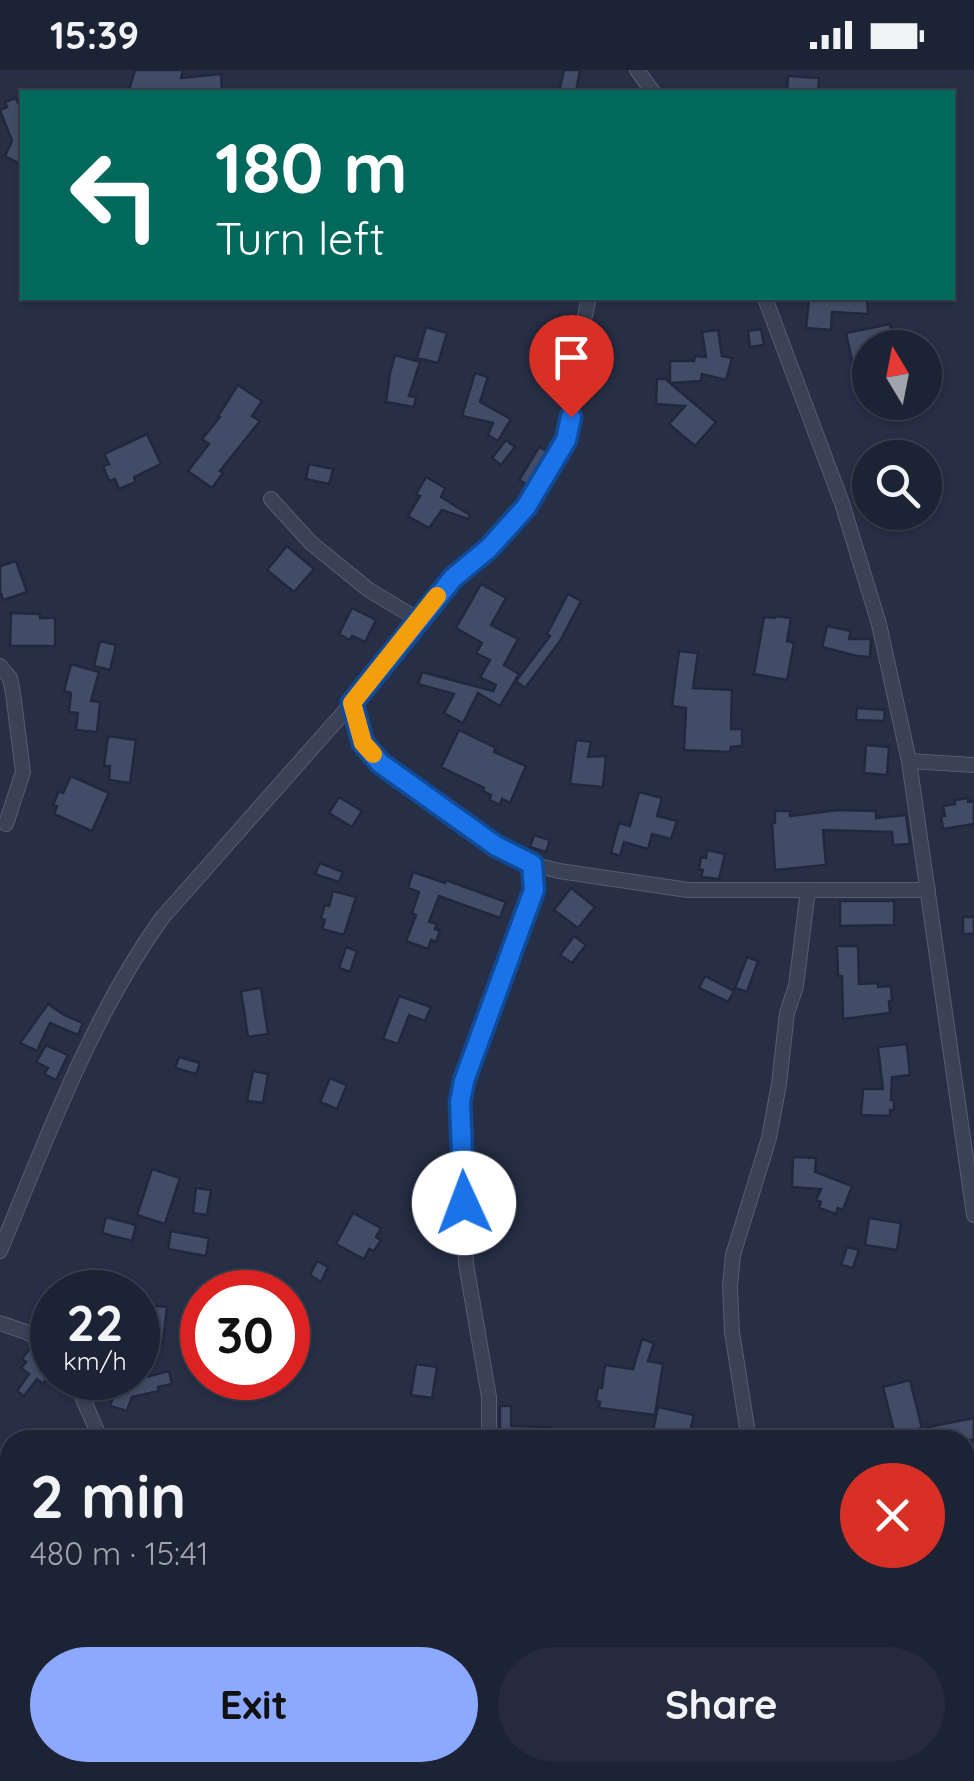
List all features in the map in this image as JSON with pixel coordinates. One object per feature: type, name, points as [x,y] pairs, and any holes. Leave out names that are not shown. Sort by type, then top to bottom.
[{"type":"street","points":[[636,70],[651,90]]},
{"type":"street","points":[[0,1251],[55,1119],[141,947],[175,902],[352,703],[453,578],[489,548],[526,507],[566,440],[576,358],[589,300]]},
{"type":"street","points":[[766,300],[848,520],[879,624],[910,761],[972,1179],[974,1216]]},
{"type":"street","points":[[271,500],[311,543],[369,590],[419,620]]},
{"type":"street","points":[[0,666],[10,678],[23,772],[6,824]]},
{"type":"street","points":[[352,703],[363,743],[380,763],[496,846],[532,864],[688,890],[928,890]]},
{"type":"street","points":[[910,761],[974,765]]},
{"type":"street","points":[[489,1430],[488,1396],[466,1264],[460,1102],[464,1081],[534,890],[532,864]]},
{"type":"street","points":[[534,890],[559,871]]},
{"type":"street","points":[[747,1430],[732,1332],[732,1255],[769,1138],[780,1084],[787,1014],[796,986],[808,890]]},
{"type":"street","points":[[0,1323],[30,1334]]},
{"type":"street","points":[[84,1400],[97,1430]]},
{"type":"building","points":[[135,70],[183,70],[181,78],[221,74],[222,90],[129,90]]},
{"type":"building","points":[[564,70],[580,70],[576,90],[559,90]]},
{"type":"building","points":[[788,76],[819,78],[818,90],[787,90]]},
{"type":"building","points":[[16,98],[20,102],[20,164],[5,156],[12,141],[0,110],[7,107],[5,102]]},
{"type":"building","points":[[809,300],[867,300],[868,314],[832,312],[831,330],[806,328]]},
{"type":"building","points":[[890,324],[891,330],[861,330]]},
{"type":"building","points":[[426,327],[447,333],[438,363],[417,358]]},
{"type":"building","points":[[761,329],[764,345],[750,347],[748,331]]},
{"type":"building","points":[[718,330],[722,356],[732,358],[726,380],[702,374],[701,381],[670,383],[670,361],[706,357],[702,332]]},
{"type":"building","points":[[852,332],[852,361],[846,333]]},
{"type":"building","points":[[395,355],[420,362],[409,396],[416,397],[414,407],[386,402]]},
{"type":"building","points":[[475,373],[488,377],[480,402],[511,419],[498,441],[488,435],[493,423],[462,416]]},
{"type":"building","points":[[657,379],[666,379],[716,422],[695,446],[669,424],[685,406],[656,404]]},
{"type":"building","points":[[238,385],[262,401],[252,416],[260,421],[220,471],[223,473],[212,488],[188,471],[209,444],[202,439]]},
{"type":"building","points":[[147,434],[161,464],[119,489],[115,479],[109,481],[103,466],[109,464],[104,454]]},
{"type":"building","points":[[506,440],[515,447],[501,465],[492,458]]},
{"type":"building","points":[[539,447],[547,451],[527,485],[519,480]]},
{"type":"building","points":[[309,464],[333,469],[329,484],[306,479]]},
{"type":"building","points":[[426,477],[445,488],[441,497],[470,515],[468,519],[442,510],[429,528],[408,516]]},
{"type":"building","points":[[287,546],[314,569],[294,592],[267,570]]},
{"type":"building","points":[[16,561],[27,592],[3,600],[0,566]]},
{"type":"building","points":[[481,584],[506,598],[491,625],[518,639],[504,665],[519,674],[500,706],[478,693],[463,723],[444,713],[454,694],[418,684],[422,672],[493,691],[496,685],[480,677],[490,660],[476,653],[482,643],[456,628]]},
{"type":"building","points":[[568,594],[581,601],[560,641],[525,688],[516,681],[550,636],[547,634]]},
{"type":"building","points":[[352,608],[376,620],[365,642],[339,634]]},
{"type":"building","points":[[11,613],[55,618],[55,646],[10,646]]},
{"type":"building","points":[[764,617],[791,618],[787,641],[794,643],[787,680],[754,674]]},
{"type":"building","points":[[827,626],[851,631],[849,639],[871,639],[870,657],[822,647]]},
{"type":"building","points":[[100,641],[116,645],[110,670],[94,666]]},
{"type":"building","points":[[679,651],[698,653],[693,688],[732,690],[731,729],[742,729],[742,746],[731,747],[730,752],[684,750],[686,708],[672,706]]},
{"type":"building","points":[[71,664],[99,672],[91,701],[100,702],[97,732],[76,730],[78,713],[69,712],[71,693],[64,691]]},
{"type":"building","points":[[857,708],[885,710],[884,721],[856,720]]},
{"type":"building","points":[[459,730],[526,766],[510,803],[502,799],[500,805],[489,800],[491,795],[484,788],[441,767]]},
{"type":"building","points":[[108,736],[136,740],[130,783],[109,780],[110,766],[104,766]]},
{"type":"building","points":[[576,740],[591,742],[588,757],[606,756],[603,787],[570,784]]},
{"type":"building","points":[[866,745],[889,747],[887,775],[864,773]]},
{"type":"building","points":[[71,776],[109,793],[92,831],[54,814],[59,791],[63,793]]},
{"type":"building","points":[[639,792],[662,798],[657,816],[677,821],[671,839],[652,834],[648,849],[624,842],[620,856],[611,853],[619,823],[630,826]]},
{"type":"building","points":[[339,797],[362,811],[352,827],[329,813]]},
{"type":"building","points":[[968,798],[968,802],[974,801],[974,824],[943,829],[943,806]]},
{"type":"building","points":[[838,810],[876,811],[876,818],[906,815],[910,844],[893,845],[892,832],[823,830],[826,865],[775,870],[775,811],[790,811],[790,816]]},
{"type":"building","points":[[534,835],[550,840],[546,852],[530,847]]},
{"type":"building","points":[[707,850],[725,854],[719,879],[701,877],[701,857],[706,858]]},
{"type":"building","points":[[320,863],[343,872],[339,882],[315,874]]},
{"type":"building","points":[[413,872],[506,902],[500,918],[439,896],[429,922],[437,924],[435,929],[440,931],[436,942],[431,940],[428,949],[406,941],[419,892],[408,888]]},
{"type":"building","points":[[571,888],[595,907],[578,928],[554,910]]},
{"type":"building","points":[[333,891],[356,897],[344,935],[322,929],[325,920],[321,918]]},
{"type":"building","points":[[840,901],[894,901],[894,925],[840,926]]},
{"type":"building","points":[[963,917],[974,917],[974,934],[963,934]]},
{"type":"building","points":[[574,936],[586,945],[572,963],[560,955]]},
{"type":"building","points":[[837,946],[858,946],[859,984],[891,986],[890,1013],[843,1019]]},
{"type":"building","points":[[346,947],[357,951],[350,972],[339,968]]},
{"type":"building","points":[[747,957],[758,961],[747,992],[735,988]]},
{"type":"building","points":[[705,976],[734,991],[728,1002],[699,988]]},
{"type":"building","points":[[261,988],[268,1034],[248,1037],[241,991]]},
{"type":"building","points":[[399,996],[431,1007],[425,1021],[409,1015],[398,1044],[383,1039]]},
{"type":"building","points":[[48,1004],[83,1023],[78,1035],[50,1023],[37,1051],[20,1043]]},
{"type":"building","points":[[907,1044],[910,1075],[892,1077],[894,1110],[890,1110],[890,1116],[861,1115],[863,1089],[883,1089],[878,1047]]},
{"type":"building","points":[[46,1045],[68,1055],[56,1080],[44,1074],[48,1068],[36,1062]]},
{"type":"building","points":[[179,1057],[200,1063],[196,1074],[175,1068]]},
{"type":"building","points":[[253,1071],[268,1074],[263,1103],[247,1101]]},
{"type":"building","points":[[330,1078],[347,1085],[337,1109],[320,1102]]},
{"type":"building","points":[[793,1157],[816,1158],[815,1172],[852,1186],[843,1210],[838,1208],[836,1214],[819,1208],[821,1202],[816,1200],[821,1189],[792,1187]]},
{"type":"building","points":[[152,1169],[180,1178],[165,1224],[137,1215]]},
{"type":"building","points":[[196,1188],[211,1190],[207,1215],[193,1213]]},
{"type":"building","points":[[353,1213],[381,1228],[376,1237],[381,1240],[364,1259],[336,1244]]},
{"type":"building","points":[[106,1217],[136,1225],[132,1241],[102,1233]]},
{"type":"building","points":[[869,1218],[901,1223],[897,1250],[865,1245]]},
{"type":"building","points":[[171,1231],[209,1238],[206,1256],[168,1249]]},
{"type":"building","points":[[847,1247],[859,1250],[853,1268],[841,1265]]},
{"type":"building","points":[[317,1261],[328,1267],[321,1282],[310,1275]]},
{"type":"building","points":[[160,1306],[167,1307],[163,1343],[160,1343]]},
{"type":"building","points":[[642,1339],[654,1343],[648,1361],[663,1364],[655,1415],[599,1408],[600,1402],[596,1401],[605,1365],[633,1369]]},
{"type":"building","points":[[30,1348],[30,1388],[24,1396],[17,1391],[29,1374],[21,1368],[26,1362],[22,1359]]},
{"type":"building","points":[[416,1364],[437,1367],[432,1398],[411,1395]]},
{"type":"building","points":[[169,1371],[172,1384],[160,1387],[160,1373]]},
{"type":"building","points":[[910,1380],[922,1428],[894,1430],[883,1387]]},
{"type":"building","points":[[112,1400],[131,1400],[127,1411],[110,1406]]},
{"type":"building","points":[[500,1406],[511,1406],[511,1426],[550,1427],[550,1430],[500,1430]]},
{"type":"building","points":[[658,1407],[694,1415],[690,1430],[653,1430]]},
{"type":"building","points":[[974,1418],[974,1430],[928,1427]]},
{"type":"slow traffic","points":[[373,754],[363,743],[352,703],[437,596]]},
{"type":"route","points":[[464,1203],[460,1102],[464,1081],[534,890],[532,864],[496,846],[380,763],[363,743],[352,703],[453,578],[489,548],[526,507],[566,440],[571,417]]}]
